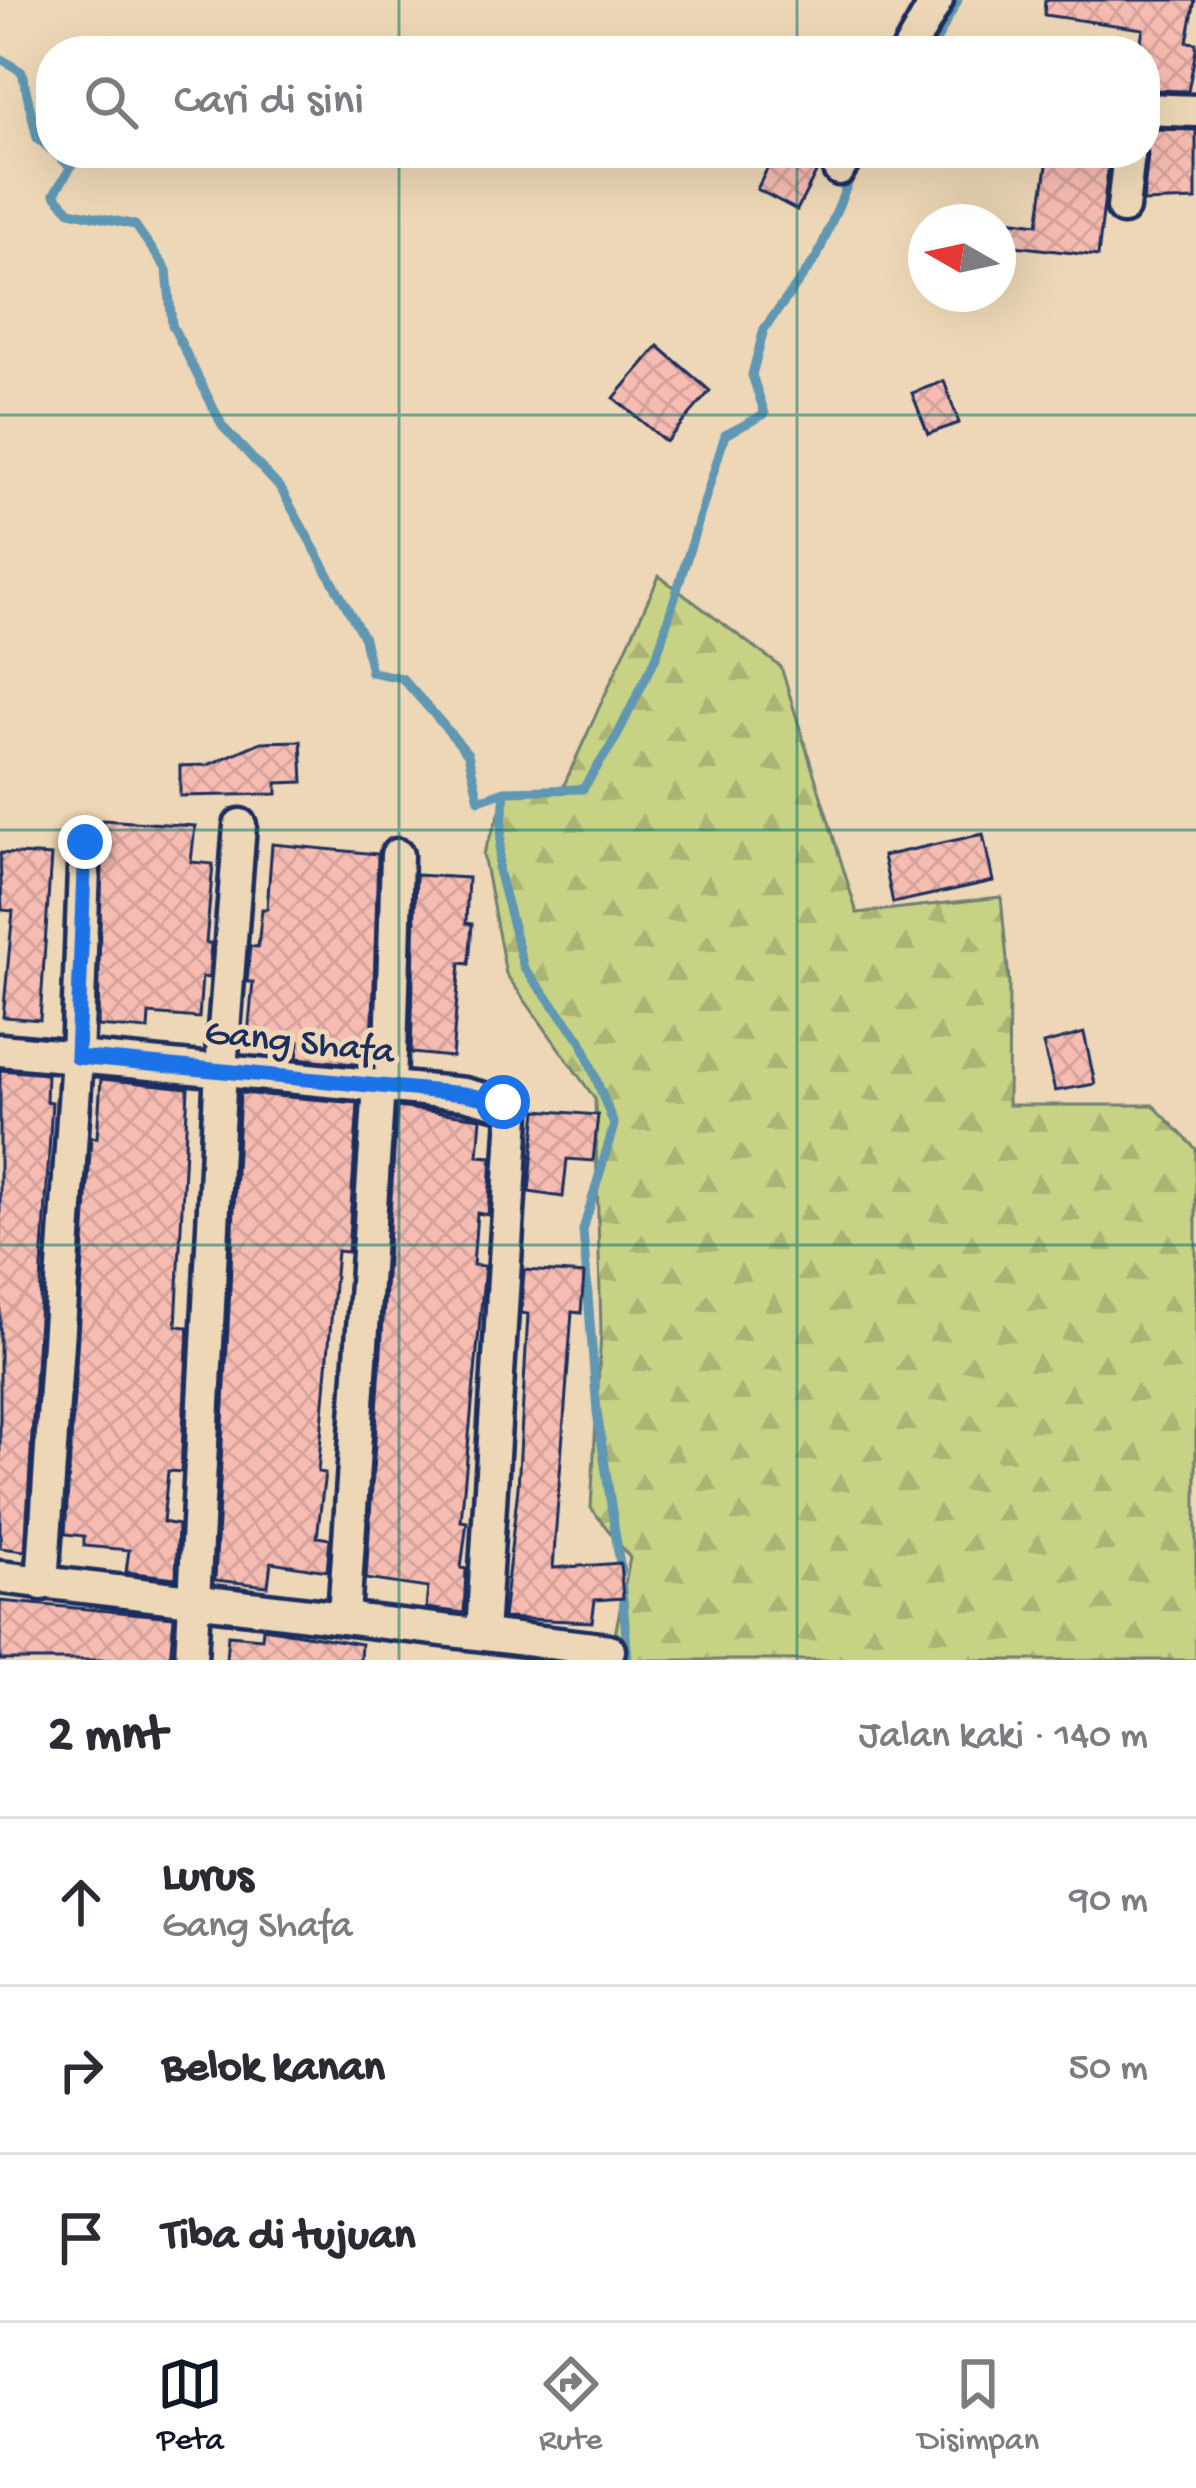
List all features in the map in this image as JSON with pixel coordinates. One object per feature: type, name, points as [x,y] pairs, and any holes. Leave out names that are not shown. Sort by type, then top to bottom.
[{"type":"street","points":[[917,36],[937,0]]},
{"type":"street","points":[[1160,110],[1196,111]]},
{"type":"street","points":[[1123,208],[1127,168]]},
{"type":"street","points":[[191,1660],[221,1069],[240,825]]},
{"type":"street","points":[[42,1584],[77,1057],[85,842]]},
{"type":"street","points":[[344,1616],[397,855]]},
{"type":"street","name":"Gang Shafa","points":[[0,1050],[488,1097],[514,1109],[482,1634]]},
{"type":"street","points":[[0,1577],[609,1650]]},
{"type":"green space","points":[[659,576],[781,667],[857,913],[1001,897],[1009,981],[1008,1105],[1153,1105],[1196,1149],[1196,1660],[610,1660],[630,1558],[591,1508],[601,1332],[595,1099],[506,974],[483,854],[505,791],[563,787]]},
{"type":"building","points":[[1045,0],[1195,0],[1187,42],[1196,43],[1196,50],[1188,91],[1160,90],[1160,36],[1142,36],[1143,29],[1044,15]]},
{"type":"building","points":[[1160,129],[1196,130],[1196,200],[1143,202],[1147,168],[1160,168]]},
{"type":"building","points":[[768,168],[818,168],[797,210],[757,189]]},
{"type":"building","points":[[1047,168],[1108,168],[1098,256],[1016,246],[1016,221],[1038,224]]},
{"type":"building","points":[[658,346],[710,391],[666,442],[614,398]]},
{"type":"building","points":[[944,381],[959,423],[928,434],[912,393]]},
{"type":"building","points":[[301,741],[303,782],[277,783],[277,794],[180,796],[180,766],[208,765],[261,742]]},
{"type":"building","points":[[102,820],[195,826],[191,862],[213,864],[206,943],[211,943],[209,978],[202,977],[199,1018],[149,1014],[148,1030],[98,1026]]},
{"type":"building","points":[[983,834],[993,881],[893,903],[883,856]]},
{"type":"building","points":[[272,844],[378,854],[372,1050],[363,1049],[362,1065],[297,1058],[299,1041],[248,1035],[253,982],[247,982],[250,946],[258,947],[262,909],[267,909]]},
{"type":"building","points":[[0,853],[51,856],[40,1020],[3,1017],[13,911],[2,910]]},
{"type":"building","points":[[416,875],[468,878],[469,964],[460,963],[452,1057],[411,1053]]},
{"type":"building","points":[[1084,1033],[1095,1084],[1055,1091],[1043,1044]]},
{"type":"building","points":[[0,1070],[47,1074],[46,1101],[52,1102],[25,1551],[0,1548]]},
{"type":"building","points":[[101,1079],[188,1088],[176,1326],[188,1327],[181,1472],[168,1471],[163,1522],[178,1525],[176,1578],[126,1572],[129,1550],[84,1546],[84,1536],[65,1534],[91,1137],[97,1138]]},
{"type":"building","points":[[240,1093],[358,1103],[348,1252],[337,1251],[318,1472],[325,1473],[317,1537],[330,1539],[327,1571],[271,1562],[268,1586],[215,1580]]},
{"type":"building","points":[[397,1107],[481,1118],[478,1156],[492,1157],[488,1215],[477,1213],[473,1265],[485,1266],[461,1521],[467,1522],[461,1568],[466,1569],[464,1613],[426,1608],[428,1588],[366,1579]]},
{"type":"building","points":[[537,1110],[598,1115],[593,1161],[567,1159],[563,1197],[529,1192]]},
{"type":"building","points":[[524,1270],[584,1274],[581,1313],[572,1312],[553,1568],[620,1563],[623,1598],[595,1600],[592,1622],[503,1618],[518,1488],[528,1314],[521,1313]]},
{"type":"building","points":[[0,1601],[174,1617],[170,1660],[0,1660]]},
{"type":"building","points":[[263,1628],[361,1644],[360,1660],[226,1660],[228,1635],[262,1638]]},
{"type":"waterway","points":[[939,36],[958,0]]},
{"type":"waterway","points":[[0,58],[22,72],[36,134]]},
{"type":"waterway","points":[[70,168],[54,194],[70,211],[135,225],[167,270],[172,325],[223,427],[281,489],[364,638],[371,672],[402,678],[468,754],[479,800],[505,791],[498,870],[524,968],[581,1040],[614,1125],[583,1230],[597,1412],[621,1571]]},
{"type":"waterway","points":[[505,791],[583,789],[616,738],[657,655],[725,435],[765,414],[752,375],[764,329],[817,257],[854,169]]},
{"type":"waterway","points":[[622,1588],[628,1660]]},
{"type":"route","points":[[85,842],[77,1057],[464,1094],[503,1102]]}]
